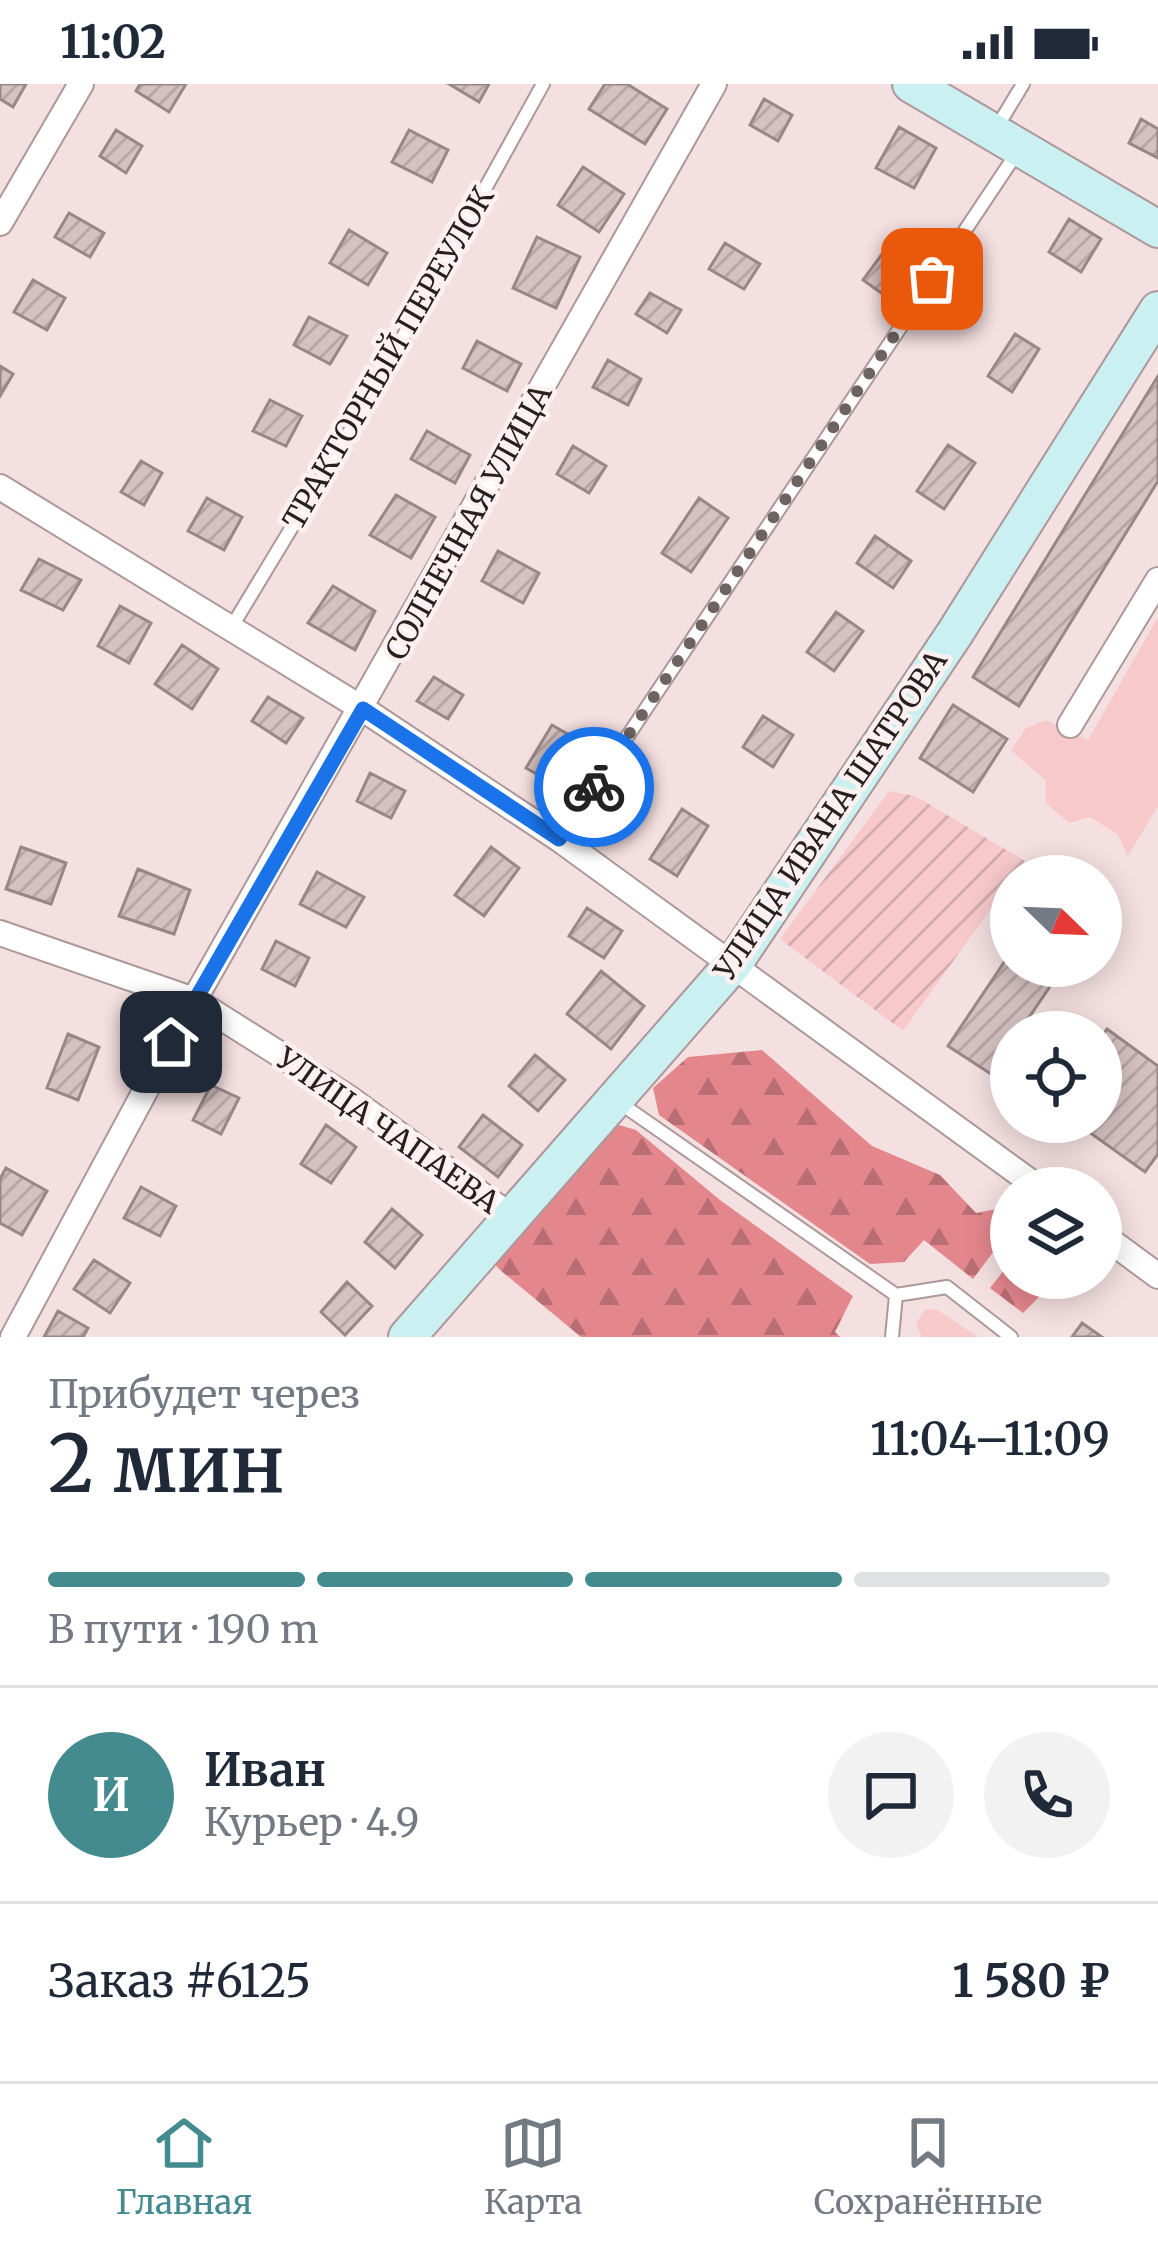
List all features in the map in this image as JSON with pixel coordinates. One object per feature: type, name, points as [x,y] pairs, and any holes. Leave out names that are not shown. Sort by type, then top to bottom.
[{"type":"main road","points":[[910,84],[1158,229]]},
{"type":"main road","name":"УЛИЦА ИВАНА ШАТРОВА","points":[[407,1337],[734,962],[955,633],[1158,310]]},
{"type":"street","points":[[0,223],[81,84]]},
{"type":"street","name":"СОЛНЕЧНАЯ УЛИЦА","points":[[14,1337],[194,1000],[714,84]]},
{"type":"street","points":[[0,487],[363,709],[559,839],[1011,1167]]},
{"type":"street","points":[[1070,725],[1158,580]]},
{"type":"street","name":"УЛИЦА ЧАПАЕВА","points":[[0,933],[194,1000],[349,1098],[512,1217]]},
{"type":"street","points":[[1122,1249],[1158,1276]]},
{"type":"lane","name":"ТРАКТОРНЫЙ ПЕРЕУЛОК","points":[[230,629],[362,411],[543,84]]},
{"type":"lane","points":[[559,839],[1006,141],[1023,84]]},
{"type":"lane","points":[[616,1101],[896,1295],[947,1287],[1011,1337]]},
{"type":"lane","points":[[892,1337],[896,1295]]},
{"type":"shaded area","points":[[1158,617],[1158,806],[1128,856],[1118,835],[1090,817],[1069,823],[1046,803],[1045,780],[1011,750],[1026,728],[1046,720],[1088,740]]},
{"type":"shaded area","points":[[889,791],[915,796],[1015,855],[990,855],[990,910],[903,1031],[780,939]]},
{"type":"shaded area","points":[[936,1309],[978,1337],[922,1337],[916,1323],[925,1310]]},
{"type":"green space","points":[[762,1050],[872,1146],[940,1175],[976,1213],[990,1210],[990,1256],[973,1279],[924,1240],[904,1262],[870,1264],[659,1115],[653,1088],[688,1057]]},
{"type":"green space","points":[[609,1122],[636,1130],[720,1200],[853,1296],[835,1332],[840,1337],[581,1337],[500,1270],[491,1260]]},
{"type":"green space","points":[[1005,1299],[1037,1299],[1023,1313]]},
{"type":"building","points":[[0,84],[26,84],[13,107],[0,99]]},
{"type":"building","points":[[140,84],[186,84],[169,112],[136,91]]},
{"type":"building","points":[[449,84],[489,84],[479,102]]},
{"type":"building","points":[[605,84],[627,84],[667,109],[645,144],[589,109]]},
{"type":"building","points":[[764,99],[792,115],[778,141],[750,125]]},
{"type":"building","points":[[1141,119],[1158,129],[1158,158],[1129,143]]},
{"type":"building","points":[[899,127],[936,148],[914,188],[876,168]]},
{"type":"building","points":[[116,130],[142,146],[126,173],[100,156]]},
{"type":"building","points":[[409,130],[448,150],[432,182],[392,162]]},
{"type":"building","points":[[583,167],[624,194],[599,232],[558,205]]},
{"type":"building","points":[[69,213],[104,233],[90,257],[55,237]]},
{"type":"building","points":[[1069,219],[1101,239],[1081,272],[1049,252]]},
{"type":"building","points":[[349,230],[387,253],[368,285],[330,263]]},
{"type":"building","points":[[899,231],[920,246],[884,295],[863,280]]},
{"type":"building","points":[[537,237],[580,257],[556,308],[513,288]]},
{"type":"building","points":[[725,243],[760,264],[744,289],[709,269]]},
{"type":"building","points":[[33,280],[65,298],[47,330],[14,312]]},
{"type":"building","points":[[650,293],[681,310],[667,333],[636,314]]},
{"type":"building","points":[[309,317],[347,336],[330,364],[294,345]]},
{"type":"building","points":[[1015,334],[1039,349],[1012,392],[988,376]]},
{"type":"building","points":[[477,341],[521,364],[507,391],[463,368]]},
{"type":"building","points":[[608,360],[641,379],[628,405],[593,387]]},
{"type":"building","points":[[0,366],[13,374],[0,396]]},
{"type":"building","points":[[1158,376],[1158,481],[1019,706],[973,677]]},
{"type":"building","points":[[270,400],[302,416],[286,446],[253,431]]},
{"type":"building","points":[[427,431],[470,455],[455,483],[411,459]]},
{"type":"building","points":[[948,445],[975,463],[944,509],[917,491]]},
{"type":"building","points":[[573,446],[606,466],[589,493],[557,474]]},
{"type":"building","points":[[141,461],[162,473],[144,505],[121,492]]},
{"type":"building","points":[[396,495],[435,517],[411,558],[370,535]]},
{"type":"building","points":[[207,498],[242,517],[224,550],[188,531]]},
{"type":"building","points":[[699,498],[728,518],[691,572],[662,553]]},
{"type":"building","points":[[875,536],[911,561],[893,588],[857,563]]},
{"type":"building","points":[[498,551],[539,573],[523,603],[482,581]]},
{"type":"building","points":[[39,559],[81,580],[63,610],[21,590]]},
{"type":"building","points":[[333,586],[375,611],[355,650],[308,623]]},
{"type":"building","points":[[120,606],[151,623],[129,663],[98,646]]},
{"type":"building","points":[[836,612],[863,631],[834,671],[807,652]]},
{"type":"building","points":[[182,645],[218,669],[192,709],[155,684]]},
{"type":"building","points":[[434,677],[463,695],[448,719],[417,701]]},
{"type":"building","points":[[268,697],[303,718],[286,743],[252,721]]},
{"type":"building","points":[[953,705],[1007,739],[973,792],[920,758]]},
{"type":"building","points":[[763,716],[793,735],[773,767],[743,747]]},
{"type":"building","points":[[552,725],[583,743],[556,785],[526,768]]},
{"type":"building","points":[[370,773],[405,791],[391,818],[357,801]]},
{"type":"building","points":[[682,809],[708,826],[677,876],[650,859]]},
{"type":"building","points":[[21,847],[66,863],[51,904],[6,889]]},
{"type":"building","points":[[491,847],[519,868],[484,916],[455,895]]},
{"type":"building","points":[[138,869],[190,890],[174,934],[119,916]]},
{"type":"building","points":[[317,872],[364,897],[346,927],[300,904]]},
{"type":"building","points":[[587,908],[622,931],[604,958],[569,936]]},
{"type":"building","points":[[276,941],[309,958],[295,986],[262,969]]},
{"type":"building","points":[[601,971],[644,1006],[611,1049],[567,1014]]},
{"type":"building","points":[[990,983],[990,987],[1050,987],[1033,1011],[990,1011],[990,1073],[948,1046]]},
{"type":"building","points":[[68,1034],[99,1047],[78,1100],[47,1088]]},
{"type":"building","points":[[1122,1040],[1158,1066],[1158,1154],[1145,1172],[1104,1143],[1122,1143]]},
{"type":"building","points":[[535,1055],[565,1080],[538,1111],[509,1086]]},
{"type":"building","points":[[211,1085],[239,1098],[221,1134],[193,1120]]},
{"type":"building","points":[[483,1115],[522,1145],[498,1177],[459,1147]]},
{"type":"building","points":[[326,1125],[356,1147],[331,1183],[301,1164]]},
{"type":"building","points":[[6,1168],[47,1191],[22,1235],[0,1223],[0,1179]]},
{"type":"building","points":[[141,1187],[176,1206],[160,1236],[124,1218]]},
{"type":"building","points":[[392,1209],[422,1235],[395,1268],[365,1242]]},
{"type":"building","points":[[94,1260],[130,1283],[110,1313],[74,1289]]},
{"type":"building","points":[[347,1282],[372,1306],[345,1335],[321,1312]]},
{"type":"building","points":[[58,1311],[88,1328],[83,1337],[44,1337]]},
{"type":"building","points":[[1082,1323],[1102,1337],[1072,1337]]},
{"type":"way so far","points":[[594,787],[932,279]]},
{"type":"route","points":[[171,1042],[363,709],[559,839],[594,787]]}]
